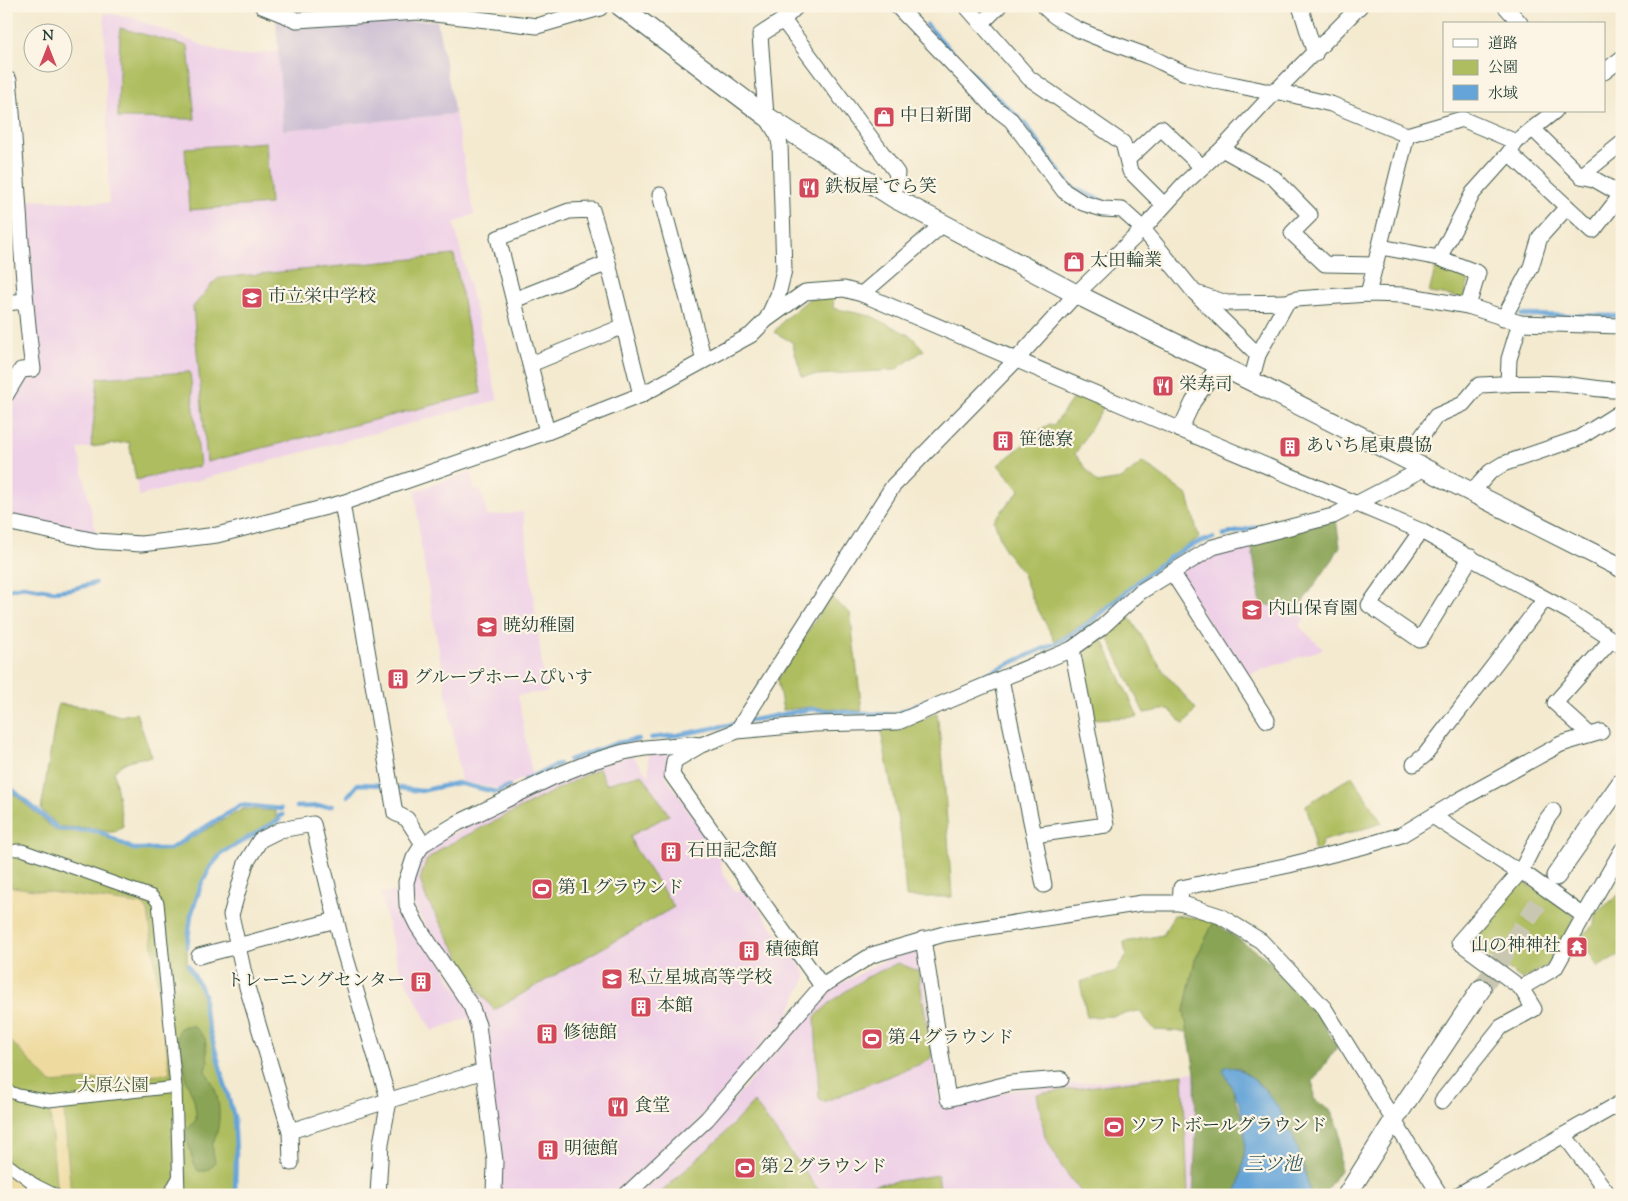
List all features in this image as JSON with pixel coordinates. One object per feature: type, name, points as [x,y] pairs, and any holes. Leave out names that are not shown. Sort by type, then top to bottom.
[{"type":"street","points":[[262,6],[284,10],[297,20],[414,9],[537,26],[600,8],[601,6]]},
{"type":"street","points":[[620,6],[766,116],[894,198],[942,225],[1622,568]]},
{"type":"street","points":[[766,320],[778,295],[784,270],[780,145],[778,136],[766,116],[760,35],[783,20],[798,6]]},
{"type":"street","points":[[897,6],[994,107],[1011,120],[1064,191],[1082,203],[1103,209],[1122,210],[1143,229],[1195,293],[1258,355]]},
{"type":"street","points":[[966,6],[1029,78],[1123,143],[1130,171],[1164,205]]},
{"type":"street","points":[[981,24],[999,6]]},
{"type":"street","points":[[1044,6],[1051,15],[1068,24],[1185,73],[1264,92],[1276,91],[1331,104],[1407,135],[1462,119],[1512,148],[1593,232],[1621,195],[1594,179],[1580,176],[1533,129]]},
{"type":"street","points":[[1300,6],[1315,54]]},
{"type":"street","points":[[737,731],[893,486],[1016,360],[1076,294],[1222,149],[1360,6]]},
{"type":"street","points":[[1504,6],[1519,22]]},
{"type":"street","points":[[783,20],[897,173],[894,198]]},
{"type":"street","points":[[1606,70],[1622,58]]},
{"type":"street","points":[[6,395],[22,370],[33,369],[11,137],[9,80]]},
{"type":"street","points":[[1439,258],[1473,193],[1512,148],[1554,112]]},
{"type":"street","points":[[1128,159],[1161,128],[1202,167]]},
{"type":"street","points":[[1368,294],[1407,135]]},
{"type":"street","points":[[1580,176],[1622,143]]},
{"type":"street","points":[[1222,149],[1274,178],[1310,215],[1292,233],[1325,264],[1376,265]]},
{"type":"street","points":[[660,195],[704,360]]},
{"type":"street","points":[[1503,318],[1531,267],[1540,237],[1568,207]]},
{"type":"street","points":[[547,432],[498,238],[569,211],[592,210],[608,263],[640,395]]},
{"type":"street","points":[[862,294],[942,225]]},
{"type":"street","points":[[1381,247],[1439,258],[1478,273],[1468,306]]},
{"type":"street","points":[[514,300],[608,263]]},
{"type":"street","points":[[6,522],[96,541],[141,544],[217,535],[342,503],[547,432],[640,395],[751,335],[766,320],[805,292],[844,290],[862,294],[1355,504],[1421,530],[1546,599],[1617,642],[1555,703],[1596,733],[1561,744],[1461,799],[1401,835],[1361,847],[1181,888],[1180,903]]},
{"type":"street","points":[[1195,293],[1227,303],[1287,302],[1296,299],[1368,294],[1404,295],[1468,306],[1520,323],[1622,326]]},
{"type":"street","points":[[6,303],[25,300]]},
{"type":"street","points":[[1251,381],[1258,355],[1287,302]]},
{"type":"street","points":[[1508,384],[1509,359],[1520,323]]},
{"type":"street","points":[[531,364],[624,326]]},
{"type":"street","points":[[1180,430],[1193,402],[1219,365]]},
{"type":"street","points":[[1406,459],[1436,416],[1463,404],[1479,385],[1563,384],[1606,390],[1622,390]]},
{"type":"street","points":[[1472,492],[1490,472],[1503,464],[1579,438],[1622,411]]},
{"type":"street","points":[[822,986],[672,775],[674,761],[701,745],[737,731],[814,724],[898,722],[1072,649],[1100,628],[1140,592],[1213,547],[1333,516],[1423,469]]},
{"type":"street","points":[[342,503],[395,813],[407,819],[422,844]]},
{"type":"street","points":[[1421,530],[1369,605],[1420,640],[1471,558]]},
{"type":"street","points":[[1172,572],[1267,720]]},
{"type":"street","points":[[1414,764],[1425,755],[1546,599]]},
{"type":"street","points":[[1034,835],[1106,825],[1072,649]]},
{"type":"street","points":[[1001,679],[1044,885]]},
{"type":"street","points":[[494,1195],[495,1161],[478,1025],[471,1006],[417,925],[408,905],[406,882],[414,858],[422,844],[458,823],[553,777],[593,761],[644,748],[691,744],[701,745]]},
{"type":"street","points":[[1556,876],[1622,782]]},
{"type":"street","points":[[1442,1101],[1501,1027],[1534,1009],[1521,988],[1459,942],[1521,871],[1553,811]]},
{"type":"street","points":[[1434,816],[1509,866],[1521,871],[1584,916]]},
{"type":"street","points":[[291,1163],[290,1130],[247,987],[231,915],[246,863],[260,840],[280,830],[313,824],[345,956],[389,1101],[381,1143],[378,1195]]},
{"type":"street","points":[[16,850],[22,850],[152,896],[158,903],[176,1088],[179,1195]]},
{"type":"street","points":[[1521,988],[1555,968],[1622,850]]},
{"type":"street","points":[[626,1195],[707,1120],[822,986],[872,955],[924,939],[954,933],[1142,903],[1180,903],[1220,916],[1261,941],[1324,1008],[1440,1195]]},
{"type":"street","points":[[199,956],[336,920]]},
{"type":"street","points":[[924,939],[948,1098],[1011,1083],[1061,1079]]},
{"type":"street","points":[[1347,1195],[1481,989]]},
{"type":"street","points":[[290,1130],[484,1071]]},
{"type":"street","points":[[6,1090],[18,1095],[49,1101],[176,1088]]},
{"type":"street","points":[[1458,1195],[1622,1102]]},
{"type":"street","points":[[1564,1135],[1609,1195]]},
{"type":"street","points":[[6,1163],[32,1189],[56,1195]]},
{"type":"street","points":[[168,1195],[178,1178]]},
{"type":"shaded area","name":"市立栄中学校","points":[[104,13],[133,18],[207,47],[240,56],[278,51],[283,130],[455,114],[474,214],[454,223],[498,400],[139,496],[129,442],[78,449],[96,533],[12,517],[8,512],[9,470],[6,445],[6,417],[8,405],[24,375],[36,374],[24,200],[109,203]]},
{"type":"shaded area","points":[[276,20],[295,25],[437,20],[455,114],[283,130]]},
{"type":"shaded area","name":"暁幼稚園","points":[[471,471],[474,490],[481,489],[487,516],[523,512],[543,672],[548,692],[518,695],[532,774],[501,789],[461,781],[420,540],[415,491]]},
{"type":"shaded area","name":"内山保育園","points":[[1251,542],[1261,605],[1299,607],[1308,614],[1299,626],[1323,649],[1244,676],[1181,580],[1183,568],[1217,550]]},
{"type":"shaded area","points":[[692,746],[666,757],[666,777],[719,854],[723,875],[736,892],[746,891],[807,975],[785,1021],[691,1129],[617,1195],[499,1195],[489,1072],[447,964],[412,901],[413,876],[427,847],[570,774],[632,755],[649,776],[648,751]]},
{"type":"shaded area","points":[[404,891],[470,1017],[432,1031],[399,968],[380,893]]},
{"type":"shaded area","points":[[920,950],[940,1105],[1019,1089],[1195,1072],[1196,1136],[1193,1195],[638,1195],[719,1117],[834,987],[890,958]]},
{"type":"green space","points":[[320,6],[387,6],[386,9],[315,12]]},
{"type":"green space","points":[[120,28],[188,46],[195,119],[118,118]]},
{"type":"green space","points":[[266,142],[270,204],[189,210],[185,148]]},
{"type":"green space","points":[[454,255],[481,393],[207,462],[193,307],[219,278]]},
{"type":"green space","points":[[1436,265],[1470,276],[1464,298],[1429,293]]},
{"type":"green space","points":[[834,296],[833,308],[871,316],[911,336],[924,350],[895,370],[802,376],[792,342],[774,332],[786,318],[809,299]]},
{"type":"green space","points":[[190,372],[200,466],[136,480],[129,442],[91,447],[98,378]]},
{"type":"green space","points":[[1076,394],[1104,406],[1075,454],[1097,483],[1121,479],[1143,462],[1188,496],[1199,538],[1159,563],[1087,621],[1055,641],[1033,600],[1022,572],[1004,549],[994,520],[1020,490],[998,465],[1049,424],[1054,425]]},
{"type":"green space","points":[[1336,520],[1340,546],[1299,607],[1261,605],[1251,542]]},
{"type":"green space","points":[[830,597],[850,613],[862,711],[809,707],[783,710],[777,680]]},
{"type":"green space","points":[[1125,610],[1164,672],[1196,709],[1184,725],[1169,709],[1144,713],[1106,633],[1106,629]]},
{"type":"green space","points":[[1096,635],[1102,638],[1138,717],[1093,719],[1079,653]]},
{"type":"green space","points":[[58,704],[94,708],[120,716],[136,713],[152,757],[131,760],[114,772],[123,826],[114,832],[107,832],[98,828],[60,827],[41,810]]},
{"type":"green space","points":[[937,713],[943,761],[952,897],[906,897],[901,837],[881,731],[901,729]]},
{"type":"green space","name":"第１グラウンド","points":[[599,768],[606,784],[642,774],[669,815],[630,836],[634,847],[674,907],[494,1010],[479,991],[426,898],[420,880],[426,861],[442,848]]},
{"type":"green space","points":[[1352,776],[1382,823],[1323,841],[1319,850],[1314,850],[1313,831],[1306,805]]},
{"type":"green space","name":"大原公園","points":[[6,787],[56,831],[97,832],[133,850],[170,850],[243,809],[276,811],[276,819],[221,853],[210,866],[200,885],[190,915],[187,964],[202,993],[203,1010],[233,1116],[235,1152],[234,1192],[228,1195],[6,1195]]},
{"type":"green space","points":[[1524,881],[1573,915],[1575,923],[1550,964],[1522,979],[1471,944],[1471,936],[1519,882]]},
{"type":"green space","points":[[1622,892],[1622,954],[1598,967],[1580,937],[1594,925],[1595,914]]},
{"type":"green space","points":[[1174,915],[1214,922],[1195,960],[1184,1011],[1188,1032],[1155,1030],[1139,1011],[1113,1016],[1087,1017],[1080,982],[1116,971],[1126,957],[1124,942],[1163,935]]},
{"type":"green space","points":[[1214,922],[1281,969],[1316,1011],[1337,1047],[1313,1081],[1314,1099],[1331,1111],[1339,1128],[1340,1170],[1323,1195],[1311,1195],[1302,1160],[1265,1089],[1237,1067],[1234,1096],[1245,1129],[1244,1154],[1238,1187],[1235,1195],[1193,1195],[1196,1136],[1195,1072],[1184,1011],[1195,960]]},
{"type":"green space","name":"第４グラウンド","points":[[898,963],[918,971],[932,1056],[928,1061],[823,1102],[819,1098],[815,1017],[833,1000],[865,978]]},
{"type":"green space","points":[[185,1026],[194,1026],[205,1038],[208,1061],[205,1071],[213,1085],[218,1100],[217,1133],[213,1142],[215,1163],[207,1171],[198,1171],[193,1161],[185,1132],[196,1120],[196,1113],[194,1099],[186,1080],[184,1061],[177,1038],[179,1029]]},
{"type":"green space","name":"ソフトボールグラウンド","points":[[1183,1074],[1188,1195],[1085,1195],[1081,1192],[1062,1167],[1045,1136],[1037,1094]]},
{"type":"green space","name":"第２グラウンド","points":[[754,1102],[822,1195],[658,1195],[718,1140]]},
{"type":"green space","points":[[938,1175],[941,1195],[854,1195],[853,1188]]},
{"type":"sand","points":[[6,886],[144,905],[148,911],[170,1073],[51,1083],[6,1036]]},
{"type":"sand","points":[[63,1100],[71,1195],[57,1195],[49,1101]]},
{"type":"sand","points":[[6,1163],[34,1184],[29,1195],[6,1195]]},
{"type":"water","name":"三ツ池","points":[[1228,1066],[1249,1076],[1277,1105],[1292,1133],[1311,1195],[1235,1195],[1243,1165],[1245,1133],[1240,1107],[1223,1070]]},
{"type":"waterway","points":[[927,25],[979,81],[1025,124],[1070,186],[1103,201]]},
{"type":"waterway","points":[[1521,315],[1622,316]]},
{"type":"waterway","points":[[1266,525],[1282,522]]},
{"type":"waterway","points":[[1223,535],[1257,527]]},
{"type":"waterway","points":[[748,721],[811,709],[894,715],[1063,640],[1089,623],[1163,562],[1196,543],[1213,538]]},
{"type":"waterway","points":[[6,590],[23,586],[54,591],[95,583]]},
{"type":"waterway","points":[[651,738],[678,735],[734,724]]},
{"type":"waterway","points":[[569,760],[617,743],[638,739]]},
{"type":"waterway","points":[[525,780],[559,764]]},
{"type":"waterway","points":[[399,788],[421,791],[457,783],[496,792],[509,786]]},
{"type":"waterway","points":[[6,784],[58,829],[98,831],[133,849],[170,849],[241,805],[281,809]]},
{"type":"waterway","points":[[348,796],[358,784],[382,785]]},
{"type":"waterway","points":[[297,807],[332,806]]},
{"type":"waterway","points":[[187,947],[191,915],[201,885],[211,866],[222,853],[279,820],[279,816],[283,815]]},
{"type":"waterway","points":[[188,965],[204,994],[204,1010],[234,1117],[236,1152],[235,1192],[229,1195]]},
{"type":"tunnel","points":[[1481,989],[1556,876]]},
{"type":"place","name":"中日新聞","points":[[884,117]]},
{"type":"place","name":"鉄板屋 でら笑","points":[[809,188]]},
{"type":"place","name":"太田輪業","points":[[1074,262]]},
{"type":"place","name":"市立栄中学校","points":[[252,298]]},
{"type":"place","name":"栄寿司","points":[[1163,386]]},
{"type":"place","name":"笹徳寮","points":[[1003,441]]},
{"type":"place","name":"あいち尾東農協","points":[[1290,447]]},
{"type":"place","name":"内山保育園","points":[[1252,610]]},
{"type":"place","name":"暁幼稚園","points":[[487,627]]},
{"type":"place","name":"グループホームぴいす","points":[[398,679]]},
{"type":"place","name":"石田記念館","points":[[671,852]]},
{"type":"place","name":"第１グラウンド","points":[[542,889]]},
{"type":"place","name":"山の神神社","points":[[1577,947]]},
{"type":"place","name":"積徳館","points":[[749,951]]},
{"type":"place","name":"私立星城高等学校","points":[[612,979]]},
{"type":"place","name":"トレーニングセンター","points":[[421,982]]},
{"type":"place","name":"本館","points":[[641,1007]]},
{"type":"place","name":"修徳館","points":[[547,1034]]},
{"type":"place","name":"第４グラウンド","points":[[872,1039]]},
{"type":"place","name":"食堂","points":[[618,1107]]},
{"type":"place","name":"ソフトボールグラウンド","points":[[1114,1127]]},
{"type":"place","name":"明徳館","points":[[548,1150]]},
{"type":"place","name":"第２グラウンド","points":[[745,1168]]}]
